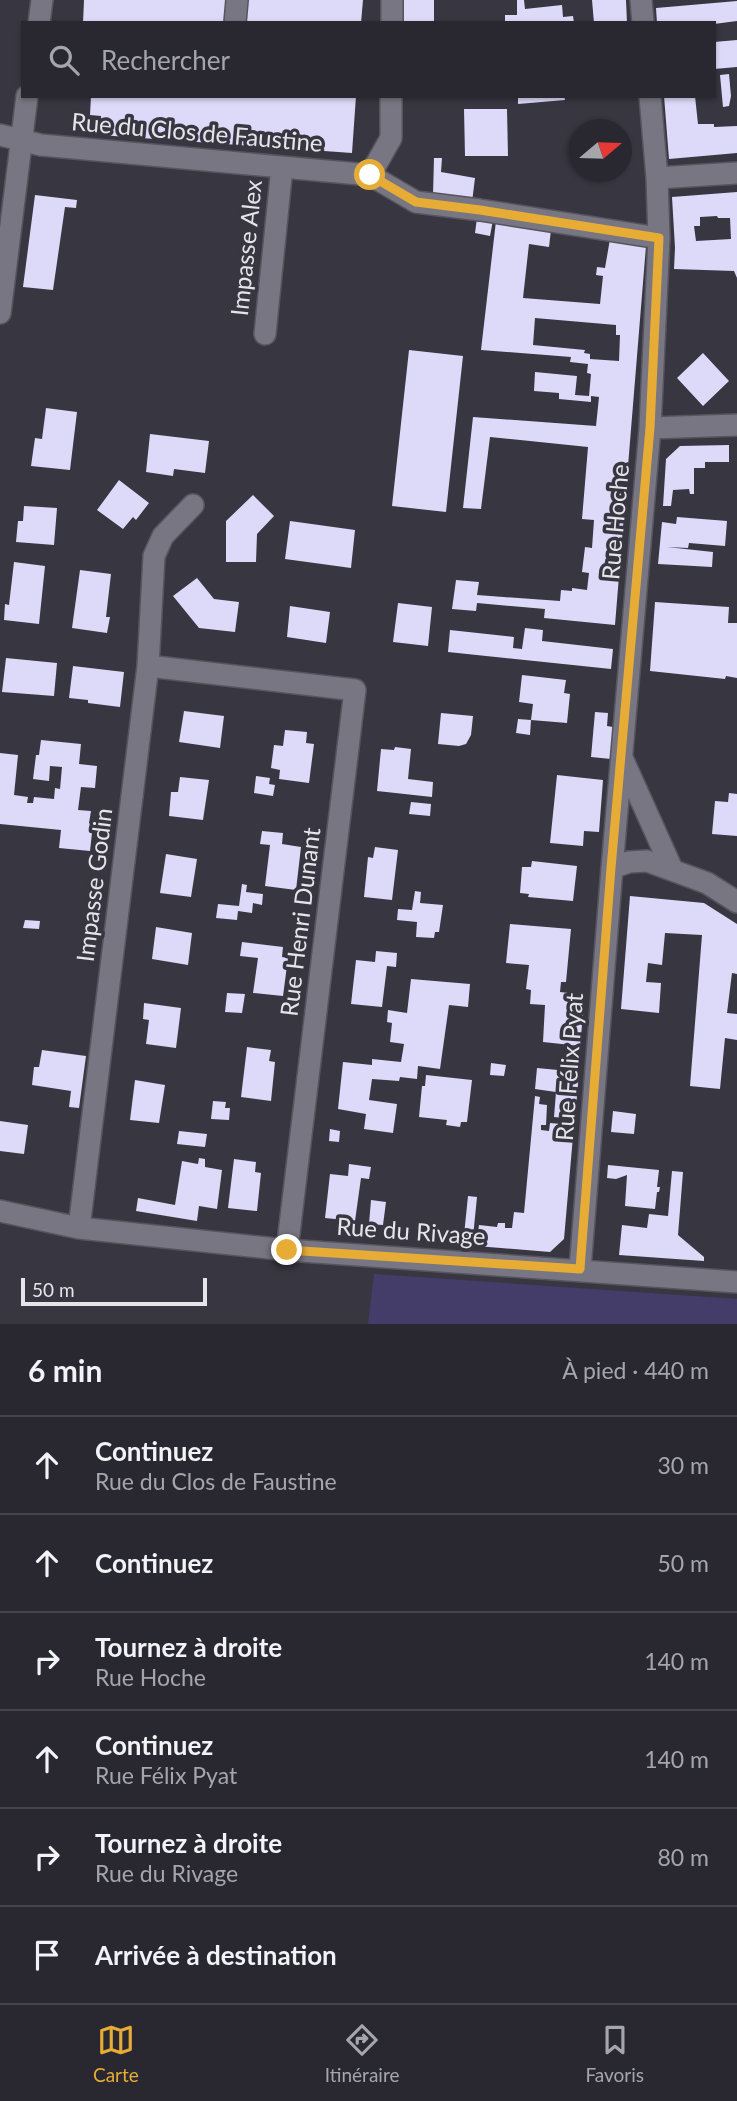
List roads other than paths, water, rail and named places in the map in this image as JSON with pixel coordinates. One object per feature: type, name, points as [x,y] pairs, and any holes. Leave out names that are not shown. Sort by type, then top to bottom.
[{"type":"street","points":[[38,21],[42,0]]},
{"type":"street","points":[[235,21],[237,0]]},
{"type":"street","points":[[391,21],[392,0]]},
{"type":"street","points":[[641,0],[643,21]]},
{"type":"street","points":[[0,313],[10,138],[26,98]]},
{"type":"street","points":[[370,175],[391,138],[391,98]]},
{"type":"street","name":"Rue Hoche","points":[[650,98],[659,238],[650,428],[622,756],[673,869]]},
{"type":"street","points":[[0,148],[10,138]]},
{"type":"street","name":"Rue du Clos de Faustine","points":[[10,138],[41,145],[370,175],[416,202],[659,238]]},
{"type":"street","name":"Impasse Alex","points":[[265,334],[282,167]]},
{"type":"street","points":[[657,178],[737,173]]},
{"type":"street","points":[[650,428],[737,425]]},
{"type":"street","name":"Impasse Godin","points":[[79,1228],[148,666],[154,556],[163,536],[193,505]]},
{"type":"street","name":"Rue Henri Dunant","points":[[148,666],[355,690],[287,1250]]},
{"type":"street","name":"Rue Félix Pyat","points":[[580,1269],[622,756]]},
{"type":"street","points":[[611,868],[629,862],[647,861],[707,883],[737,902]]},
{"type":"street","name":"Rue du Rivage","points":[[0,1212],[79,1228],[287,1250],[737,1282]]}]
